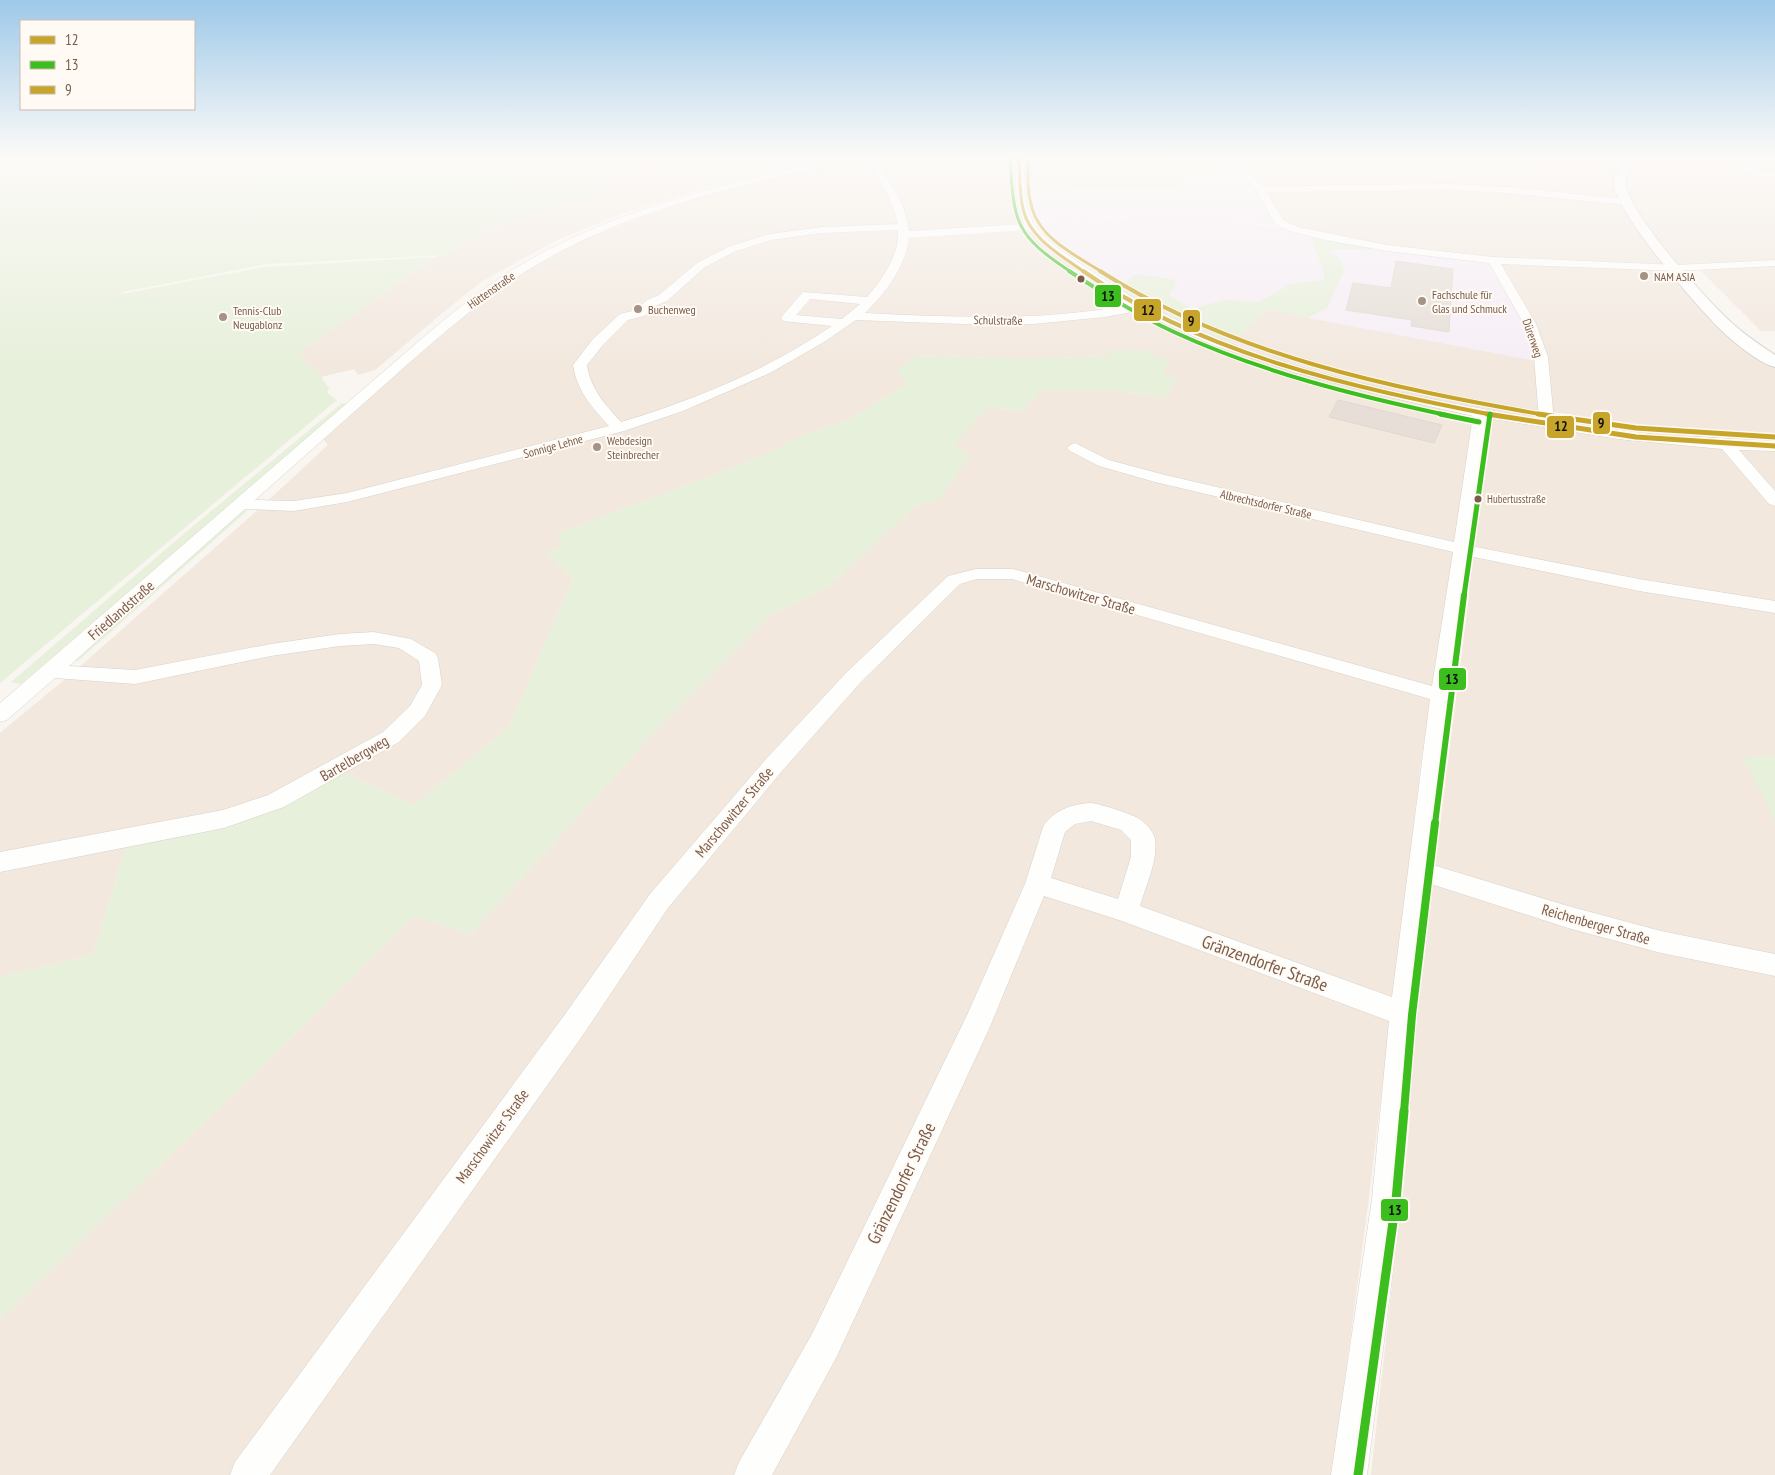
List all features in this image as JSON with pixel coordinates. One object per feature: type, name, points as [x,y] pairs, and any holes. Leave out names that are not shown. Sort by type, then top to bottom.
[{"type":"street","name":"Hüttenstraße","points":[[242,504],[457,315],[525,266],[567,244],[610,227]]},
{"type":"street","name":"Sonnige Lehne","points":[[242,504],[294,507],[334,500],[619,428],[702,399],[762,373],[850,319],[888,279],[898,258],[903,227]]},
{"type":"street","points":[[619,428],[586,391],[581,378],[580,365],[598,342],[624,317],[640,313],[651,303],[663,298],[701,265],[732,248],[769,237],[822,230],[903,231],[1031,227],[1081,269],[1139,307],[1185,329],[1272,361],[1349,384],[1481,412],[1632,437],[1727,445],[1775,446]]},
{"type":"street","points":[[1289,227],[1325,237],[1387,248],[1493,260],[1676,268],[1775,263]]},
{"type":"street","points":[[1645,227],[1710,310],[1727,327],[1775,362]]},
{"type":"street","name":"Dürerweg","points":[[1493,260],[1530,324],[1541,357],[1546,424]]},
{"type":"street","points":[[850,319],[787,318],[807,295],[868,301]]},
{"type":"street","name":"Schulstraße","points":[[850,319],[1045,320],[1110,314],[1139,307]]},
{"type":"street","points":[[1349,1475],[1387,1199],[1404,1014],[1441,695],[1460,549],[1481,412]]},
{"type":"street","points":[[1727,445],[1775,501]]},
{"type":"street","name":"Albrechtsdorfer Straße","points":[[1075,448],[1104,463],[1161,479],[1460,549]]},
{"type":"street","name":"Friedlandstraße","points":[[0,715],[242,504]]},
{"type":"street","points":[[1460,549],[1639,585],[1775,607]]},
{"type":"street","name":"Marschowitzer Straße","points":[[248,1475],[573,1026],[659,901],[774,765],[853,678],[954,580],[976,574],[1013,574],[1441,695]]},
{"type":"street","name":"Bartelbergweg","points":[[0,862],[224,819],[276,801],[391,737],[418,711],[432,686],[428,658],[404,643],[374,638],[340,640],[271,650],[135,677],[52,671]]},
{"type":"street","name":"Gränzendorfer Straße","points":[[752,1475],[824,1346],[979,1020],[1037,884],[1055,827],[1069,816],[1092,812],[1129,824],[1143,837],[1142,857],[1126,912]]},
{"type":"street","name":"Reichenberger Straße","points":[[1420,871],[1568,917],[1661,942],[1775,965]]},
{"type":"street","name":"Gränzendorfer Straße","points":[[1037,884],[1126,912],[1404,1014]]},
{"type":"shaded area","points":[[495,227],[590,227],[555,241],[481,282],[375,370],[358,375],[354,369],[321,377],[298,353],[436,257]]},
{"type":"shaded area","points":[[616,227],[1026,227],[1076,269],[1071,271],[1086,281],[1092,281],[1136,310],[1274,364],[1475,413],[1421,762],[1368,1205],[1332,1475],[0,1475],[0,1319],[270,1059],[414,916],[471,934],[663,723],[770,615],[827,588],[919,503],[954,444],[988,407],[1023,411],[1040,391],[1112,390],[1163,398],[1177,380],[1162,373],[1170,361],[1108,350],[1109,356],[1020,359],[917,355],[907,384],[850,419],[809,433],[759,458],[557,534],[563,547],[547,553],[573,579],[509,727],[414,805],[341,772],[277,796],[127,843],[93,955],[0,977],[0,733],[76,670],[260,508],[328,445],[323,439],[360,404],[482,300],[572,245]]},
{"type":"shaded area","points":[[1040,227],[1285,227],[1292,230],[1292,232],[1310,238],[1323,268],[1324,280],[1290,284],[1258,302],[1224,300],[1192,309],[1169,295],[1177,281],[1118,289],[1071,254]]},
{"type":"shaded area","points":[[1293,227],[1645,227],[1670,269],[1775,366],[1775,443],[1631,434],[1543,421],[1388,390],[1277,359],[1232,342],[1268,309],[1536,361],[1386,247]]},
{"type":"shaded area","points":[[1649,227],[1775,227],[1775,261],[1681,266]]},
{"type":"shaded area","points":[[1372,248],[1488,261],[1525,322],[1536,361],[1308,318],[1327,308],[1342,260],[1327,252],[1337,249],[1371,250]]},
{"type":"shaded area","points":[[1775,265],[1775,331],[1761,331],[1699,269]]},
{"type":"shaded area","points":[[1489,418],[1636,441],[1775,449],[1775,1475],[1371,1475],[1400,1213],[1429,869],[1458,626]]},
{"type":"green space","points":[[0,227],[495,227],[444,255],[266,264],[123,292],[122,294],[264,267],[436,257],[298,353],[329,388],[327,393],[337,400],[0,683]]},
{"type":"green space","points":[[1310,238],[1372,248],[1372,250],[1337,249],[1328,252],[1342,260],[1344,271],[1327,308],[1308,318],[1268,309],[1232,342],[1174,319],[1118,289],[1134,275],[1154,276],[1178,281],[1169,295],[1192,309],[1224,300],[1258,302],[1290,284],[1324,280],[1323,268]]},
{"type":"green space","points":[[1108,350],[1143,350],[1170,361],[1162,373],[1178,380],[1163,398],[1112,390],[1040,391],[1023,411],[988,407],[955,444],[970,456],[937,502],[919,503],[827,588],[770,615],[663,723],[471,934],[414,916],[270,1059],[0,1319],[0,977],[93,955],[127,843],[341,772],[414,805],[509,727],[573,579],[547,553],[563,547],[557,534],[759,458],[809,433],[850,419],[907,384],[897,370],[917,355],[1020,359],[1108,356]]},
{"type":"green space","points":[[342,403],[347,404],[21,684],[11,682],[186,532]]},
{"type":"green space","points":[[240,510],[247,511],[78,661],[70,660]]},
{"type":"green space","points":[[1775,755],[1775,821],[1743,758]]},
{"type":"building","name":"Fachschule für Glas und Schmuck","points":[[1396,261],[1453,269],[1449,332],[1411,326],[1412,320],[1346,310],[1353,283],[1391,288]]},
{"type":"building","points":[[1338,400],[1442,425],[1434,443],[1329,417]]},
{"type":"transit line","name":"13","points":[[1021,227],[1033,243],[1056,262],[1125,307],[1221,352],[1323,386],[1479,422]]},
{"type":"transit line","name":"12","points":[[1031,227],[1048,246],[1086,273],[1122,297],[1160,317],[1240,351],[1323,377],[1452,407],[1544,424],[1636,437],[1775,446]]},
{"type":"transit line","name":"9","points":[[1042,227],[1055,240],[1079,257],[1129,289],[1166,309],[1244,342],[1325,368],[1453,398],[1590,422],[1682,432],[1775,437]]},
{"type":"transit line","name":"13","points":[[1358,1475],[1396,1200],[1412,1015],[1450,696],[1490,414]]},
{"type":"place","name":"NAM ASIA","points":[[1644,276]]},
{"type":"place","name":"Fachschule für Glas und Schmuck","points":[[1422,301]]},
{"type":"place","name":"Buchenweg","points":[[638,309]]},
{"type":"place","name":"Tennis-Club Neugablonz","points":[[223,317]]},
{"type":"place","name":"Webdesign Steinbrecher","points":[[597,447]]},
{"type":"place","name":"Hubertusstraße","points":[[1478,499]]}]
